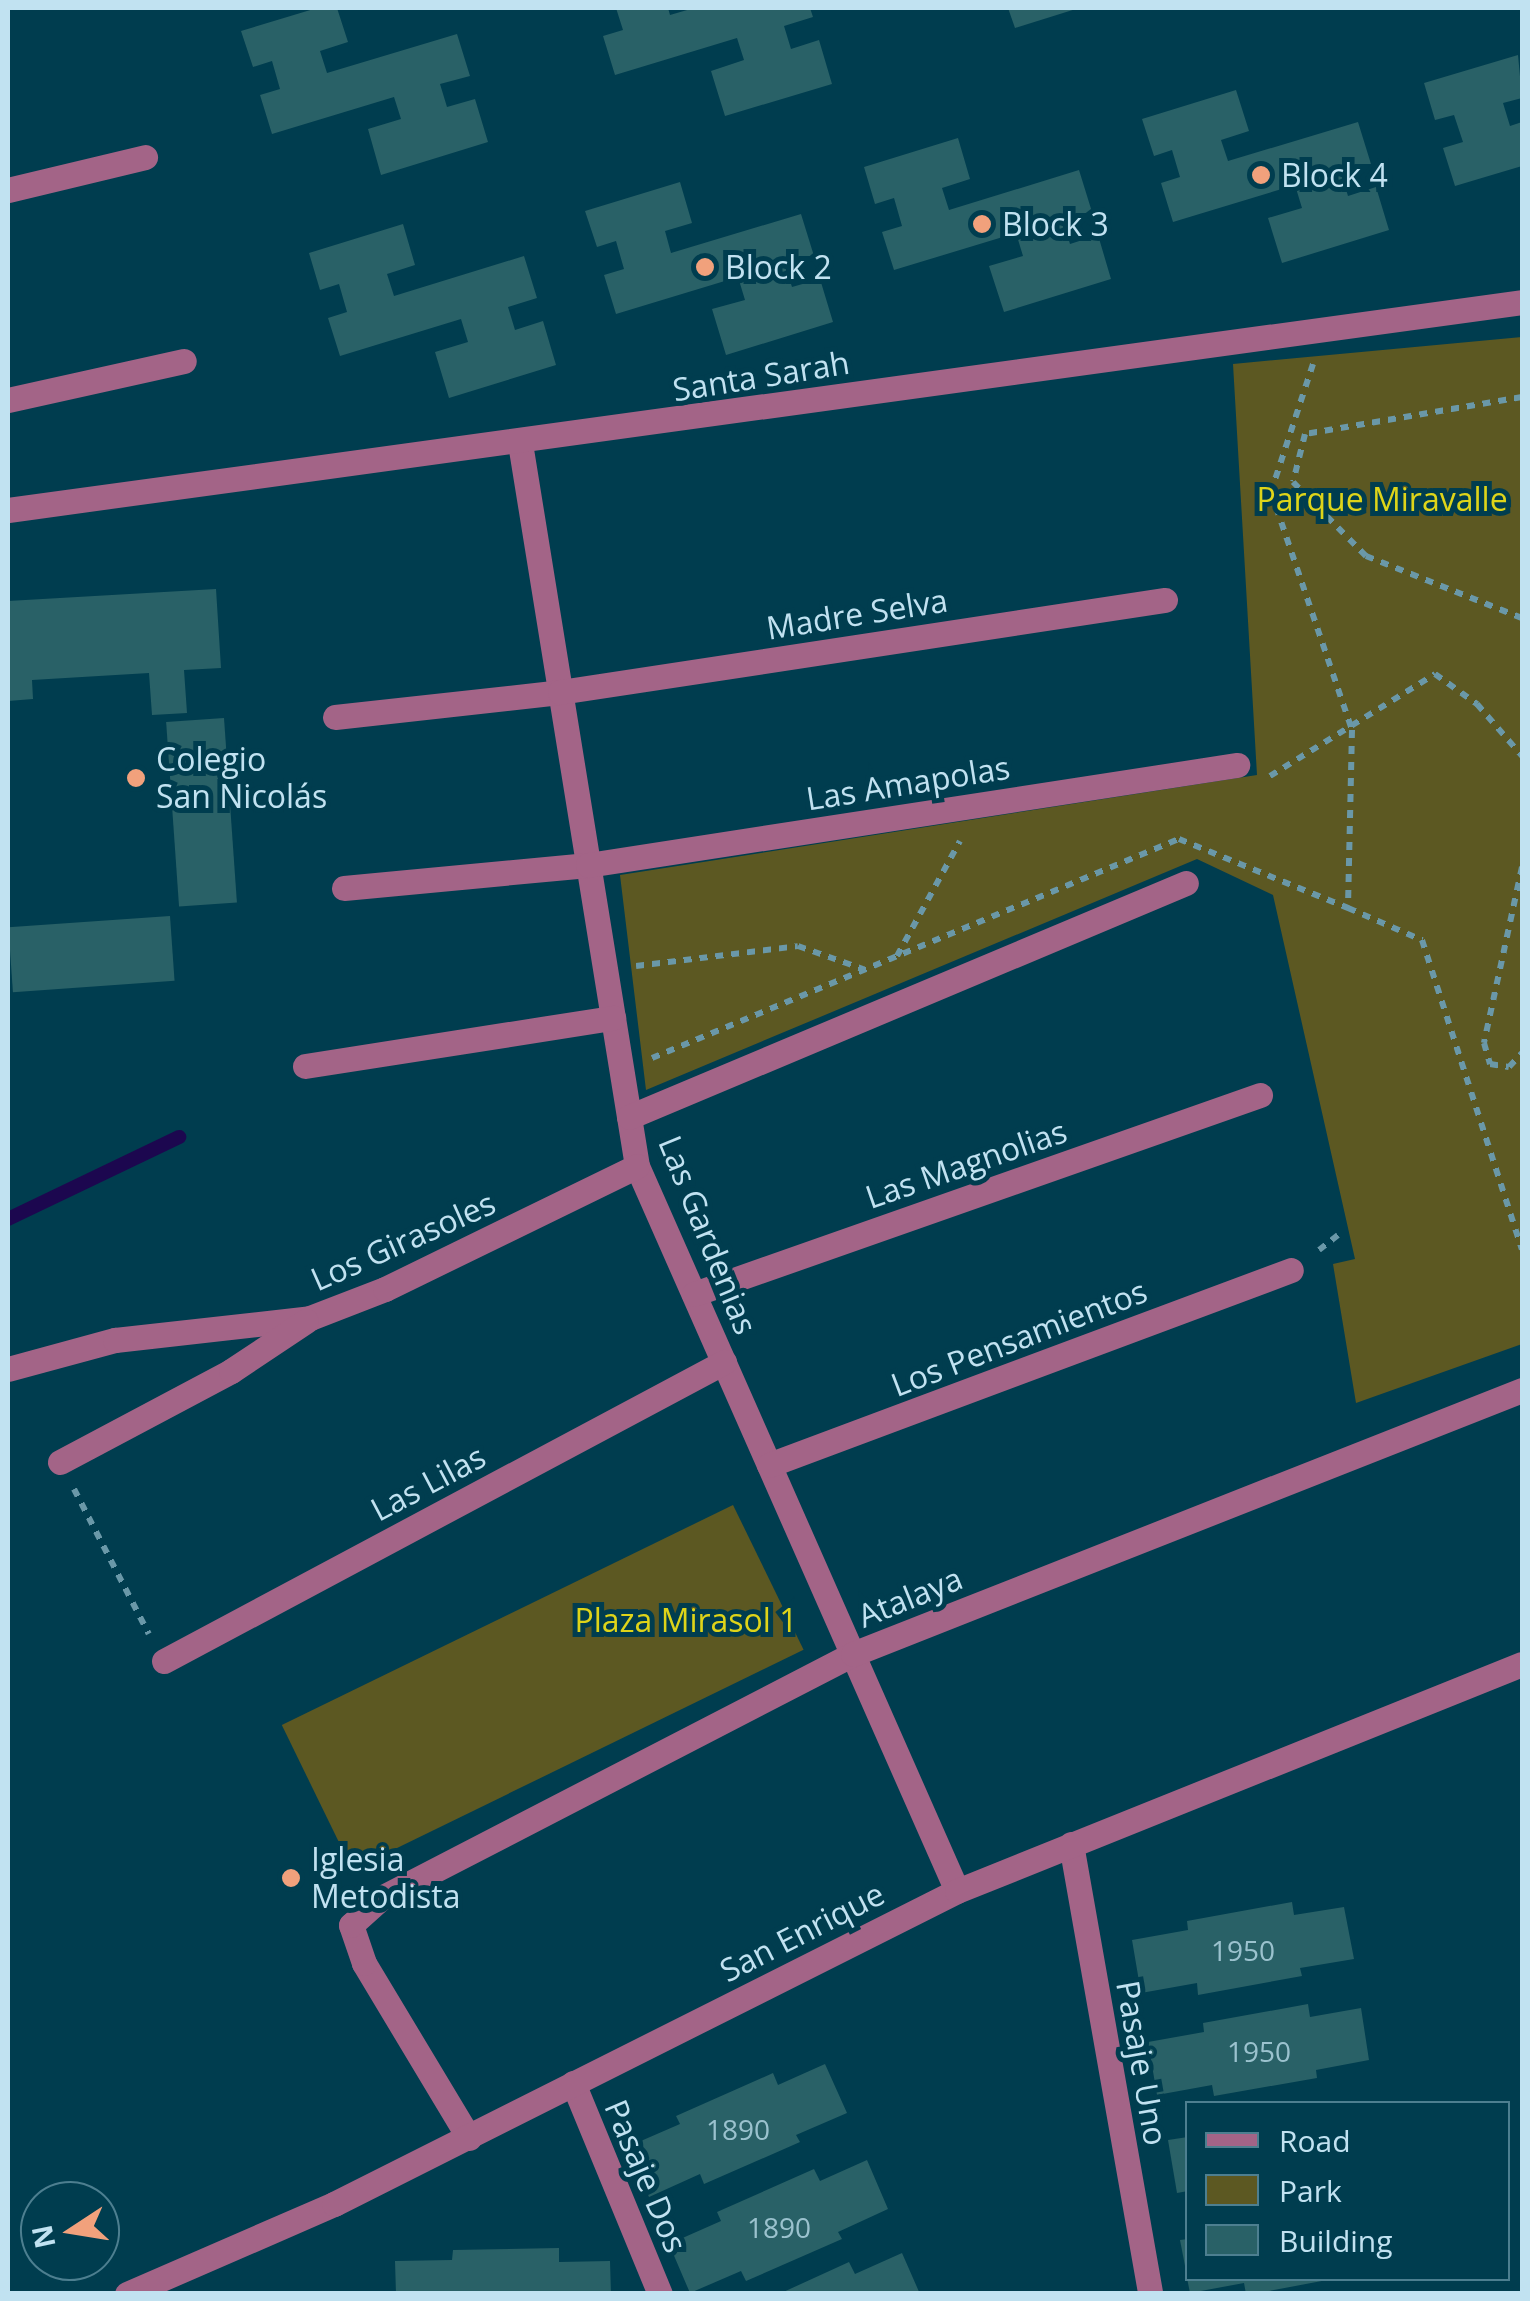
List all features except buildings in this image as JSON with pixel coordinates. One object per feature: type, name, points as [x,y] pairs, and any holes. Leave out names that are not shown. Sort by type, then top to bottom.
[{"type":"street","points":[[8,190],[144,157]]},
{"type":"street","name":"Santa Sarah","points":[[8,510],[520,444],[1326,325],[1522,302]]},
{"type":"street","points":[[8,400],[184,361]]},
{"type":"street","name":"Las Gardenias","points":[[520,444],[638,1166],[957,1890]]},
{"type":"street","name":"Madre Selva","points":[[335,717],[560,692],[1165,600]]},
{"type":"street","name":"Las Amapolas","points":[[344,888],[588,865],[1237,765]]},
{"type":"street","points":[[629,1117],[1186,884]]},
{"type":"street","points":[[305,1066],[613,1018]]},
{"type":"street","name":"Las Magnolias","points":[[694,1294],[1260,1095]]},
{"type":"street","name":"Los Girasoles","points":[[8,1369],[115,1340],[310,1318],[385,1289],[638,1166]]},
{"type":"street","name":"Los Pensamientos","points":[[770,1465],[1291,1270]]},
{"type":"street","points":[[60,1462],[231,1371],[310,1318]]},
{"type":"street","name":"Las Lilas","points":[[164,1661],[724,1362]]},
{"type":"street","name":"Atalaya","points":[[469,2138],[364,1963],[352,1925],[381,1898],[853,1654],[1522,1390]]},
{"type":"street","name":"San Enrique","points":[[127,2294],[224,2256],[469,2138],[957,1890],[1522,1664]]},
{"type":"street","name":"Pasaje Uno","points":[[1071,1844],[1150,2294]]},
{"type":"street","name":"Pasaje Dos","points":[[572,2083],[660,2294]]},
{"type":"path","points":[[1326,325],[1270,492],[1352,730],[1348,908],[1422,940],[1522,1249]]},
{"type":"path","points":[[1522,397],[1305,434],[1293,482],[1366,556],[1522,618]]},
{"type":"path","points":[[896,956],[965,831]]},
{"type":"path","points":[[1522,867],[1484,1043],[1490,1064],[1509,1067],[1522,1053]]},
{"type":"path","points":[[606,970],[798,946],[865,969],[911,999]]},
{"type":"path","points":[[60,1462],[164,1661]]},
{"type":"green space","name":"Parque Miravalle","points":[[1522,337],[1522,1344],[1356,1403],[1333,1264],[1355,1259],[1273,895],[1197,859],[646,1090],[620,875],[1257,775],[1233,364]]},
{"type":"green space","name":"Plaza Mirasol 1","points":[[733,1505],[804,1650],[352,1870],[282,1725]]},
{"type":"waterway","points":[[8,1219],[179,1137]]},
{"type":"place","name":"Block 4","points":[[1261,175]]},
{"type":"place","name":"Block 3","points":[[982,224]]},
{"type":"place","name":"Block 2","points":[[705,267]]},
{"type":"place","name":"Colegio San Nicolás","points":[[136,778]]},
{"type":"place","name":"Iglesia Metodista","points":[[291,1878]]}]
